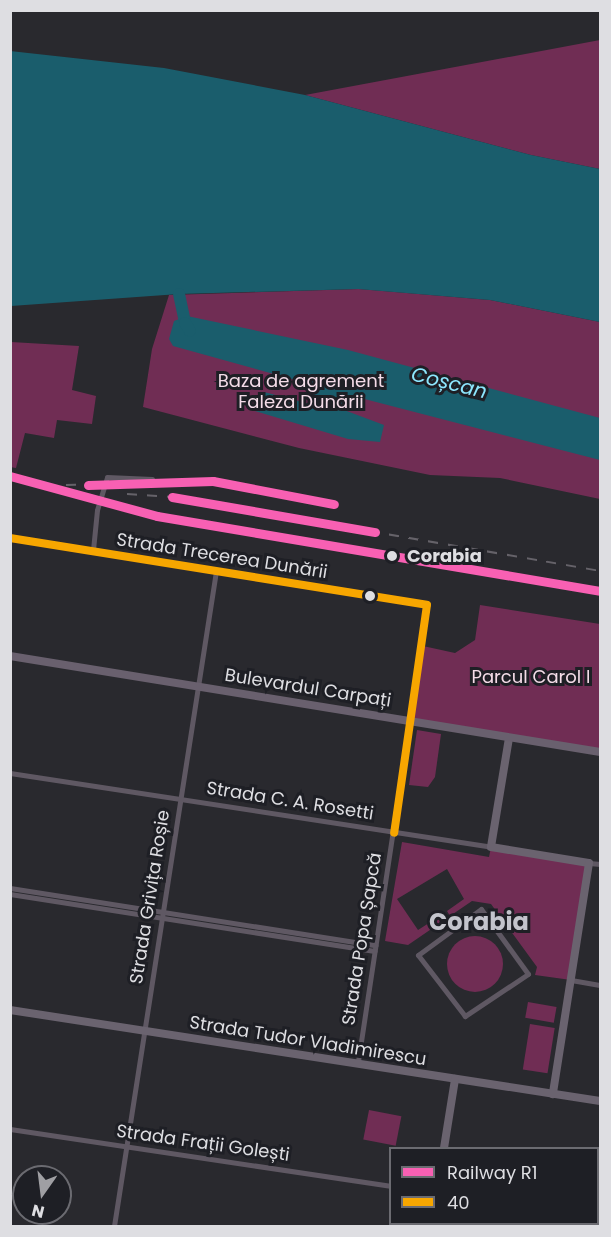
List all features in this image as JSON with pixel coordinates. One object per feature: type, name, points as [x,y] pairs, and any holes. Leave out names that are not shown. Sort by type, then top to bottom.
[{"type":"main road","name":"Bulevardul Carpați","points":[[10,656],[600,752]]},
{"type":"street","points":[[93,550],[97,510],[107,477],[152,479]]},
{"type":"street","name":"Strada Trecerea Dunării","points":[[10,538],[427,605]]},
{"type":"street","name":"Strada Grivița Roșie","points":[[114,1227],[216,571]]},
{"type":"street","name":"Strada Popa Șapcă","points":[[358,1063],[427,605]]},
{"type":"street","points":[[491,848],[509,738]]},
{"type":"street","name":"Strada C. A. Rosetti","points":[[10,774],[600,864]]},
{"type":"street","points":[[553,1094],[589,863]]},
{"type":"street","points":[[10,888],[163,915]]},
{"type":"street","points":[[10,894],[376,948]]},
{"type":"street","points":[[481,909],[528,974],[465,1016],[418,955],[481,909]]},
{"type":"street","points":[[571,980],[600,985]]},
{"type":"street","name":"Strada Tudor Vladimirescu","points":[[10,1010],[600,1101]]},
{"type":"street","points":[[444,1147],[455,1079]]},
{"type":"street","name":"Strada Frații Golești","points":[[10,1129],[389,1186]]},
{"type":"green space","points":[[600,40],[600,169],[531,155],[305,95]]},
{"type":"green space","name":"Baza de agrement Faleza Dunării","points":[[359,289],[490,300],[600,322],[600,499],[500,478],[430,475],[299,448],[143,407],[152,349],[169,295]]},
{"type":"green space","points":[[11,342],[79,346],[72,390],[96,396],[92,424],[57,420],[54,438],[25,433],[16,468],[10,467]]},
{"type":"green space","name":"Parcul Carol I","points":[[480,605],[600,624],[600,752],[411,722],[423,646],[455,653],[475,640]]},
{"type":"green space","points":[[417,730],[441,734],[435,777],[428,787],[409,785]]},
{"type":"green space","points":[[402,842],[489,857],[491,847],[589,863],[571,980],[535,975],[537,967],[491,904],[472,901],[450,916],[447,911],[464,899],[447,869],[397,899],[418,930],[440,916],[443,921],[408,945],[385,941]]},
{"type":"green space","points":[[469,936],[481,936],[495,944],[503,958],[501,975],[495,984],[481,992],[469,992],[452,980],[447,970],[447,958],[459,941]]},
{"type":"green space","points":[[528,1002],[557,1007],[554,1023],[525,1018]]},
{"type":"green space","points":[[530,1024],[555,1028],[547,1073],[523,1069]]},
{"type":"green space","points":[[369,1110],[401,1116],[396,1146],[363,1139]]},
{"type":"water","points":[[10,51],[164,68],[305,95],[531,155],[600,169],[600,322],[490,300],[358,289],[179,294],[11,306]]},
{"type":"water","points":[[187,316],[348,350],[600,418],[600,460],[349,395],[344,410],[384,425],[380,442],[348,439],[255,411],[260,393],[264,392],[310,404],[313,385],[173,346],[169,339],[174,321]]},
{"type":"waterway","name":"Coșcan","points":[[179,294],[185,323],[190,331]]},
{"type":"railway","points":[[10,476],[157,516],[396,557]]},
{"type":"railway","points":[[66,485],[213,481],[334,504]]},
{"type":"railway","points":[[127,494],[172,497],[600,571]]},
{"type":"rail line","name":"R1","points":[[10,476],[157,516],[600,591]]},
{"type":"rail line","name":"R1","points":[[88,485],[213,481],[334,504]]},
{"type":"rail line","name":"R1","points":[[172,497],[375,532]]},
{"type":"transit line","name":"40","points":[[10,538],[427,605],[394,833]]},
{"type":"place","name":"Corabia","points":[[392,556]]},
{"type":"district","name":"Corabia","points":[[479,922]]}]
